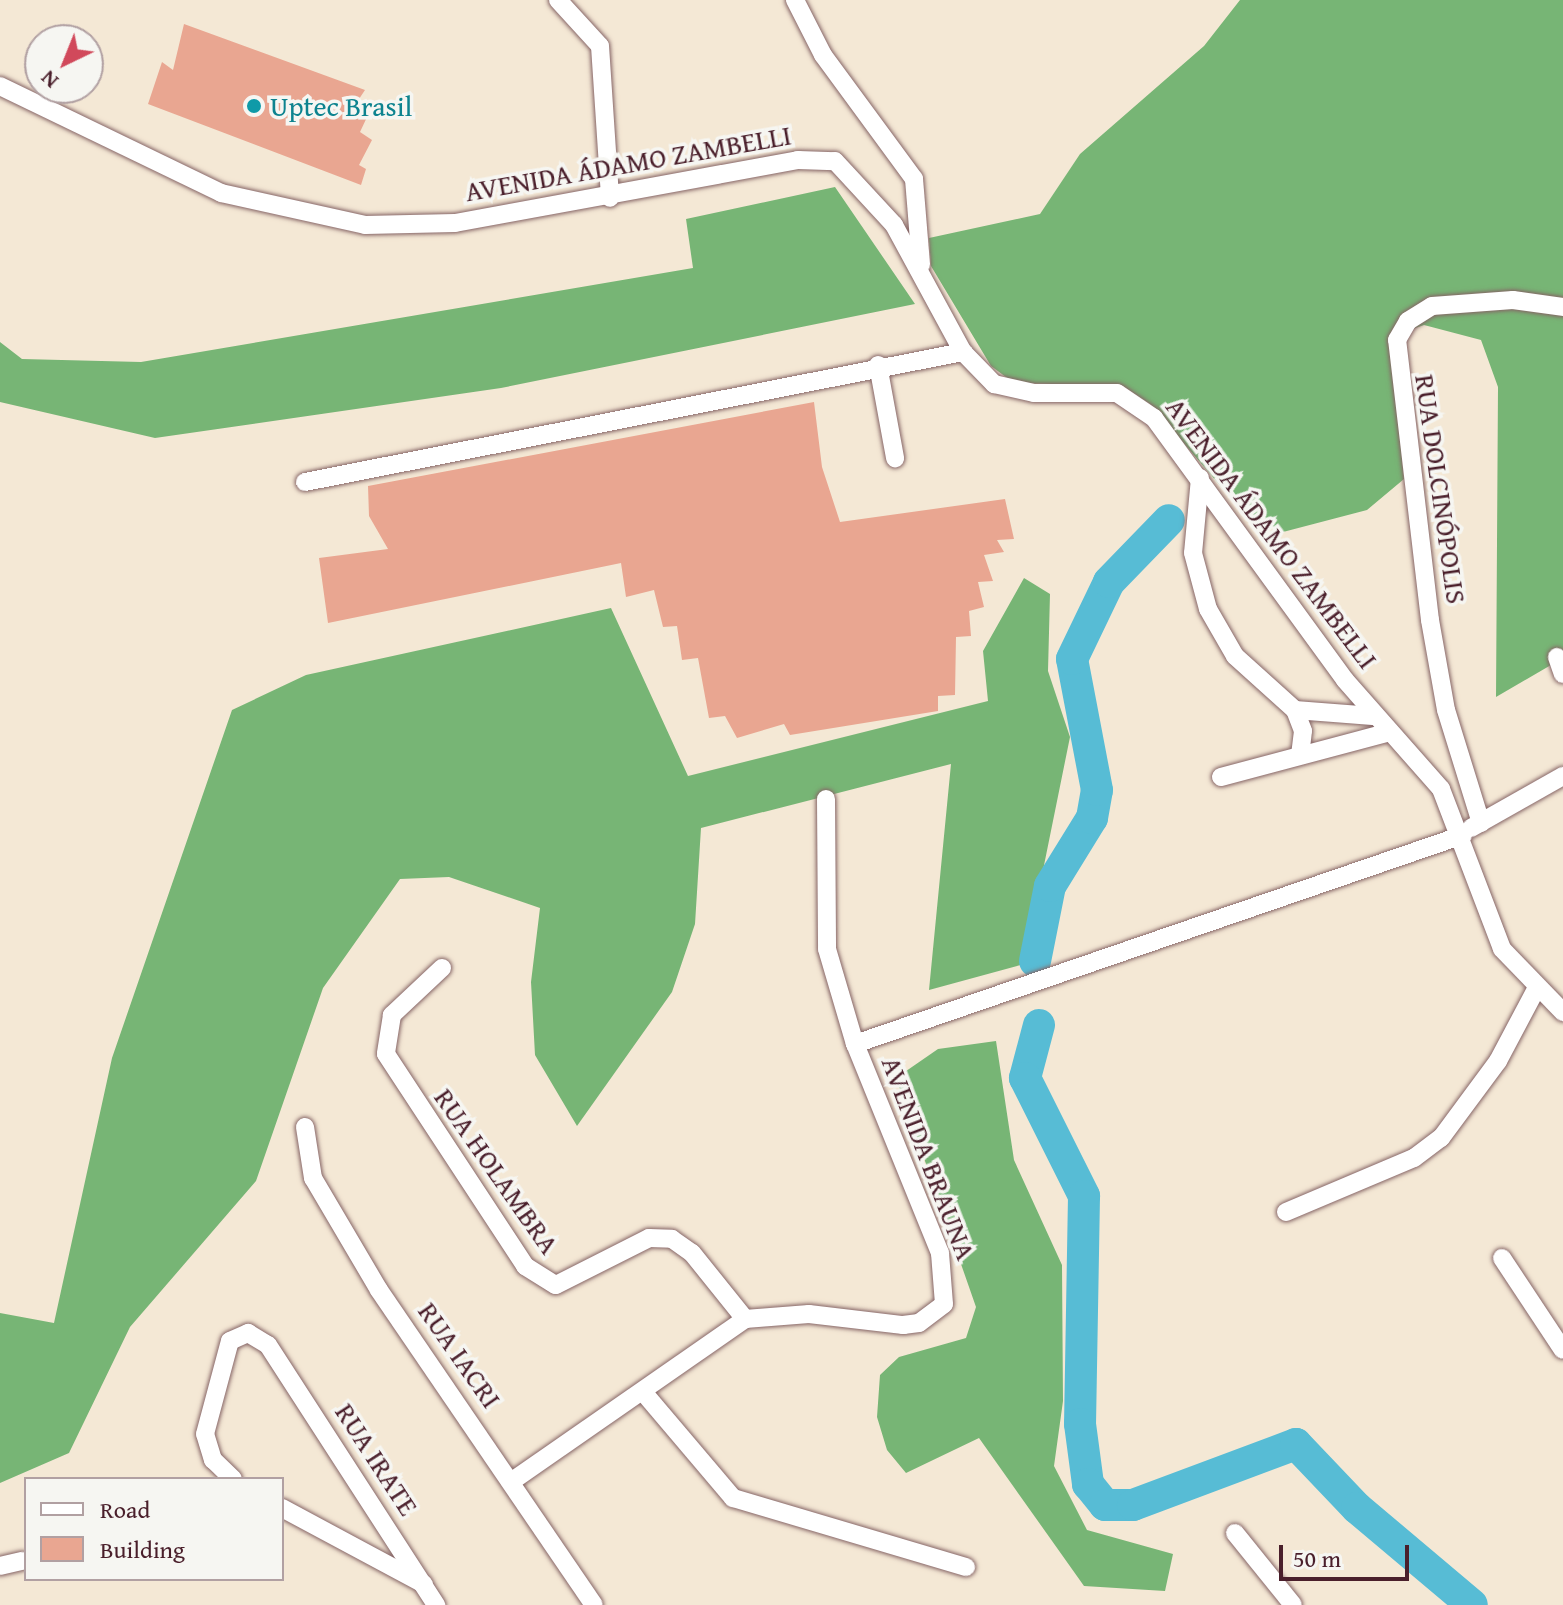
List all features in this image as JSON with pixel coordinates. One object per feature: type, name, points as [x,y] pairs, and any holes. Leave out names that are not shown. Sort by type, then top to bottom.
[{"type":"street","points":[[558,0],[600,46],[610,198]]},
{"type":"street","points":[[795,0],[823,55],[914,179],[921,265]]},
{"type":"street","name":"AVENIDA ÁDAMO ZAMBELLI","points":[[0,86],[202,186],[306,214],[404,227],[610,198],[823,158],[859,179],[921,265],[963,352],[1005,389],[1130,398],[1200,478],[1386,733],[1420,759],[1463,834],[1502,949],[1535,991],[1563,1012]]},
{"type":"street","name":"RUA DOLCINÓPOLIS","points":[[1481,823],[1446,710],[1430,620],[1397,340],[1408,321],[1432,306],[1513,300],[1563,307]]},
{"type":"street","points":[[305,482],[878,365],[963,352]]},
{"type":"street","points":[[878,365],[895,458]]},
{"type":"street","points":[[1200,478],[1193,553],[1208,609],[1235,656],[1295,710],[1303,731],[1300,754]]},
{"type":"street","points":[[1295,710],[1373,716]]},
{"type":"street","points":[[1221,777],[1386,733]]},
{"type":"street","name":"AVENIDA BRAUNA","points":[[745,1319],[809,1314],[903,1325],[919,1323],[944,1304],[940,1253],[855,1044],[1463,834],[1563,776]]},
{"type":"street","points":[[826,799],[827,949],[855,1044]]},
{"type":"street","name":"RUA HOLAMBRA","points":[[442,968],[392,1015],[386,1054],[525,1266],[556,1285],[649,1238],[672,1239],[745,1319]]},
{"type":"street","points":[[1286,1212],[1414,1158],[1441,1138],[1498,1061],[1535,991]]},
{"type":"street","name":"RUA IACRI","points":[[305,1127],[313,1178],[330,1208],[515,1479],[594,1605]]},
{"type":"street","points":[[1502,1258],[1563,1350]]},
{"type":"street","points":[[515,1479],[644,1393],[745,1319]]},
{"type":"street","name":"RUA IRATE","points":[[231,1477],[213,1460],[205,1434],[220,1376],[236,1335],[248,1333],[268,1345],[436,1605]]},
{"type":"street","points":[[644,1393],[733,1498],[966,1567]]},
{"type":"street","points":[[284,1509],[426,1586]]},
{"type":"street","points":[[1235,1533],[1293,1605]]},
{"type":"street","points":[[0,1566],[22,1561]]},
{"type":"green space","points":[[1240,0],[1563,0],[1563,658],[1496,697],[1498,387],[1481,340],[1424,325],[1390,337],[1404,479],[1367,510],[1283,532],[1242,511],[1150,404],[1123,386],[1014,383],[991,366],[931,266],[929,238],[1040,214],[1080,154],[1204,46]]},
{"type":"green space","points":[[835,187],[915,304],[501,388],[155,438],[0,402],[0,342],[22,359],[141,362],[693,268],[686,219]]},
{"type":"green space","points":[[1024,578],[1050,594],[1048,671],[1070,737],[1024,964],[929,990],[951,764],[701,828],[695,924],[672,992],[577,1126],[535,1055],[531,982],[540,908],[449,877],[400,879],[323,988],[256,1181],[130,1327],[69,1453],[0,1483],[0,1313],[54,1323],[112,1058],[232,710],[306,675],[611,608],[688,776],[988,701],[983,651]]},
{"type":"green space","points":[[996,1041],[1014,1160],[1062,1265],[1063,1401],[1054,1466],[1087,1530],[1173,1554],[1165,1591],[1084,1586],[979,1438],[906,1473],[887,1450],[877,1417],[880,1375],[899,1357],[966,1338],[976,1307],[896,1078],[938,1049]]},
{"type":"building","name":"Uptec Brasil","points":[[184,24],[365,90],[353,108],[368,115],[360,132],[372,140],[359,165],[366,169],[361,185],[148,104],[162,62],[173,70]]},
{"type":"building","points":[[814,402],[822,467],[840,522],[1005,499],[1014,539],[997,540],[1004,552],[984,555],[993,581],[978,582],[984,607],[969,611],[971,636],[956,637],[955,695],[938,696],[938,711],[790,735],[784,724],[737,738],[725,716],[709,718],[698,658],[682,660],[677,626],[663,627],[654,590],[626,597],[621,563],[328,623],[319,558],[388,549],[369,516],[368,486]]},
{"type":"waterway","points":[[1035,961],[1050,886],[1092,818],[1097,790],[1072,659],[1109,582],[1169,520]]},
{"type":"waterway","points":[[1039,1025],[1025,1078],[1084,1196],[1080,1424],[1088,1484],[1105,1505],[1133,1505],[1296,1444],[1357,1508],[1472,1605]]},
{"type":"place","name":"Uptec Brasil","points":[[254,106]]}]
